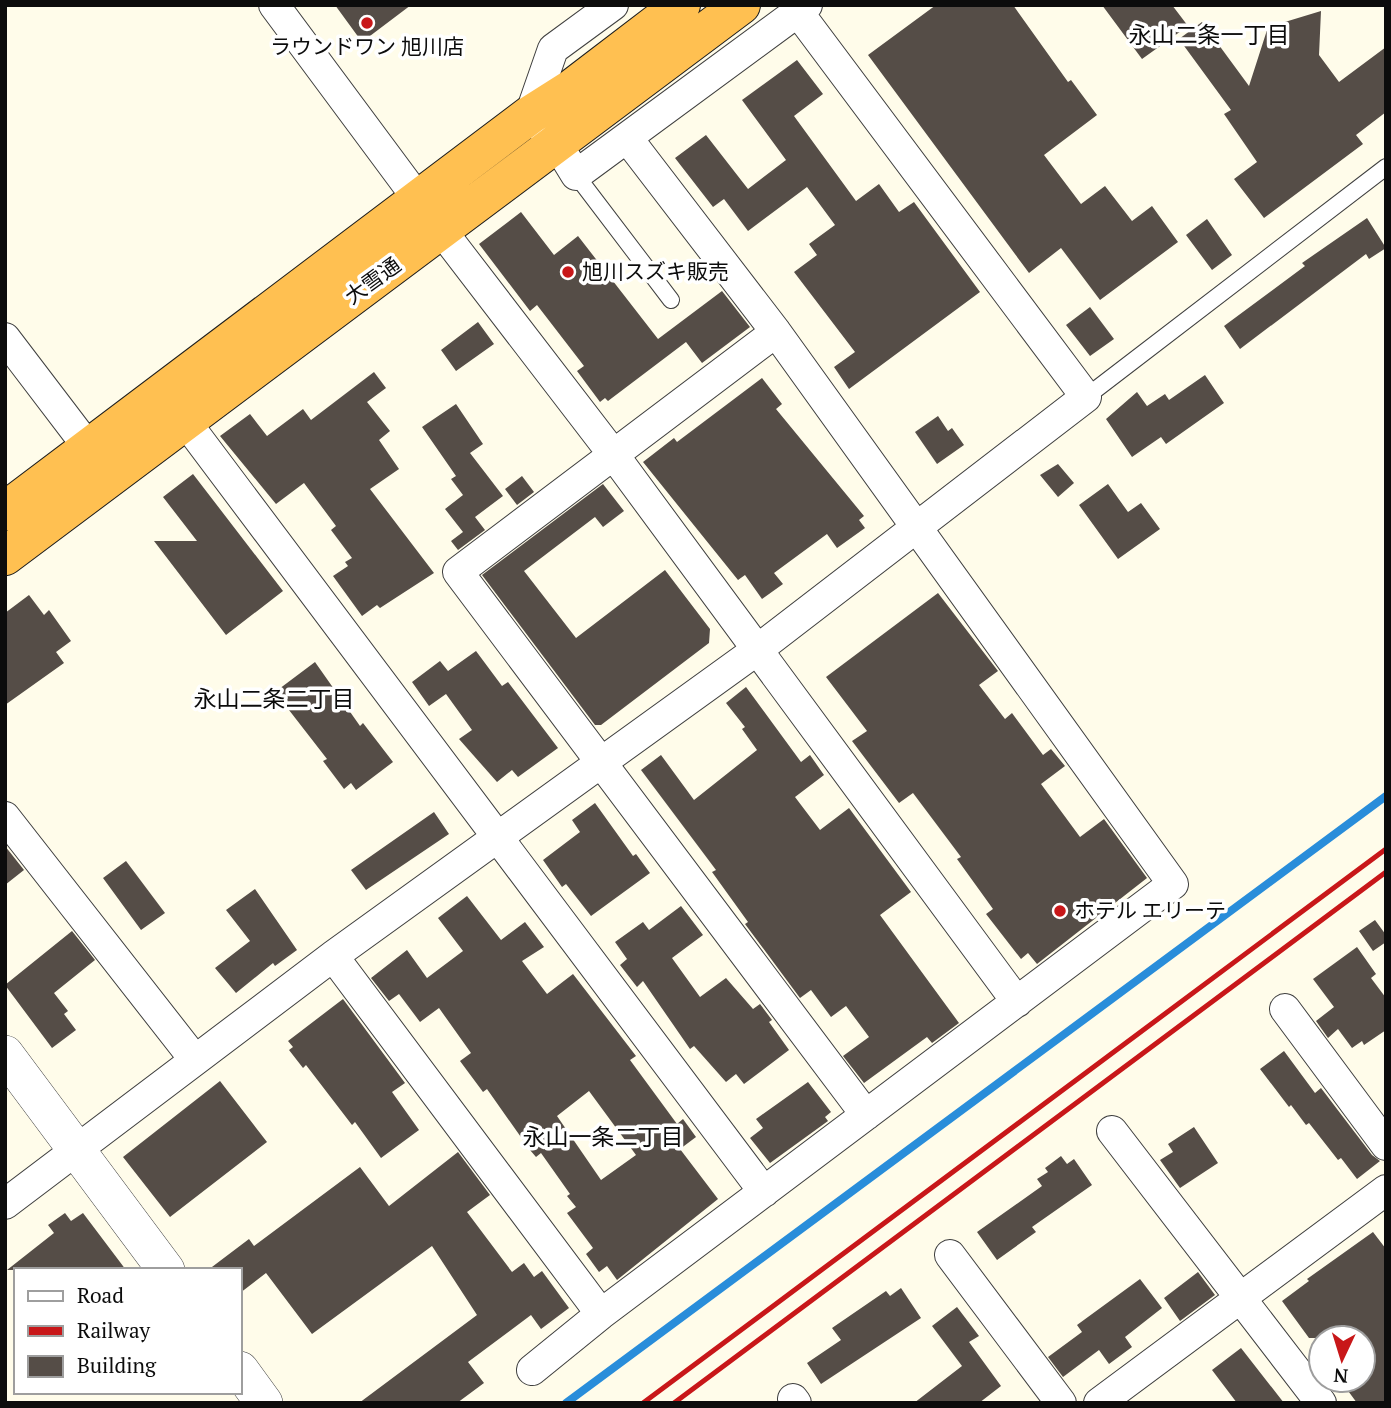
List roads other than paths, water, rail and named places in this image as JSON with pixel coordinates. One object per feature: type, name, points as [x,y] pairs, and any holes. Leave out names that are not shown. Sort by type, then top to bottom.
[{"type":"highway","name":"大雪通","points":[[5,556],[174,405],[419,199],[681,5]]},
{"type":"highway","name":"大雪通","points":[[5,511],[88,447],[174,405],[441,230],[566,159],[741,5]]},
{"type":"street","points":[[274,5],[441,230],[613,454],[1017,1002]]},
{"type":"street","points":[[5,1204],[332,956],[757,650],[916,525],[1086,397],[802,9],[628,139],[566,159],[530,115],[553,49],[613,5]]},
{"type":"street","points":[[532,1370],[601,1314],[1173,884],[776,332],[628,139]]},
{"type":"street","points":[[776,332],[458,572],[866,1115]]},
{"type":"street","points":[[5,338],[88,447]]},
{"type":"street","points":[[174,405],[499,835],[764,1192]]},
{"type":"street","points":[[5,817],[195,1060]]},
{"type":"street","points":[[332,956],[601,1314]]},
{"type":"street","points":[[1285,1009],[1386,1145]]},
{"type":"street","points":[[5,1054],[165,1268]]},
{"type":"street","points":[[1112,1131],[1321,1403]]},
{"type":"street","points":[[1100,1403],[1386,1190]]},
{"type":"street","points":[[950,1255],[1061,1403]]},
{"type":"street","points":[[242,1373],[264,1403]]},
{"type":"lane","points":[[566,159],[671,300]]},
{"type":"lane","points":[[1086,397],[1386,167]]},
{"type":"waterway","points":[[566,1403],[1386,796]]},
{"type":"railway","points":[[643,1403],[1386,849]]},
{"type":"railway","points":[[674,1403],[1386,872]]},
{"type":"place","name":"ラウンドワン 旭川店","points":[[367,23]]},
{"type":"place","name":"旭川スズキ販売","points":[[568,272]]},
{"type":"place","name":"ホテル エリーテ","points":[[1060,911]]},
{"type":"district","name":"永山二条一丁目","points":[[1209,35]]},
{"type":"district","name":"永山二条二丁目","points":[[274,699]]},
{"type":"district","name":"永山一条二丁目","points":[[603,1137]]}]
